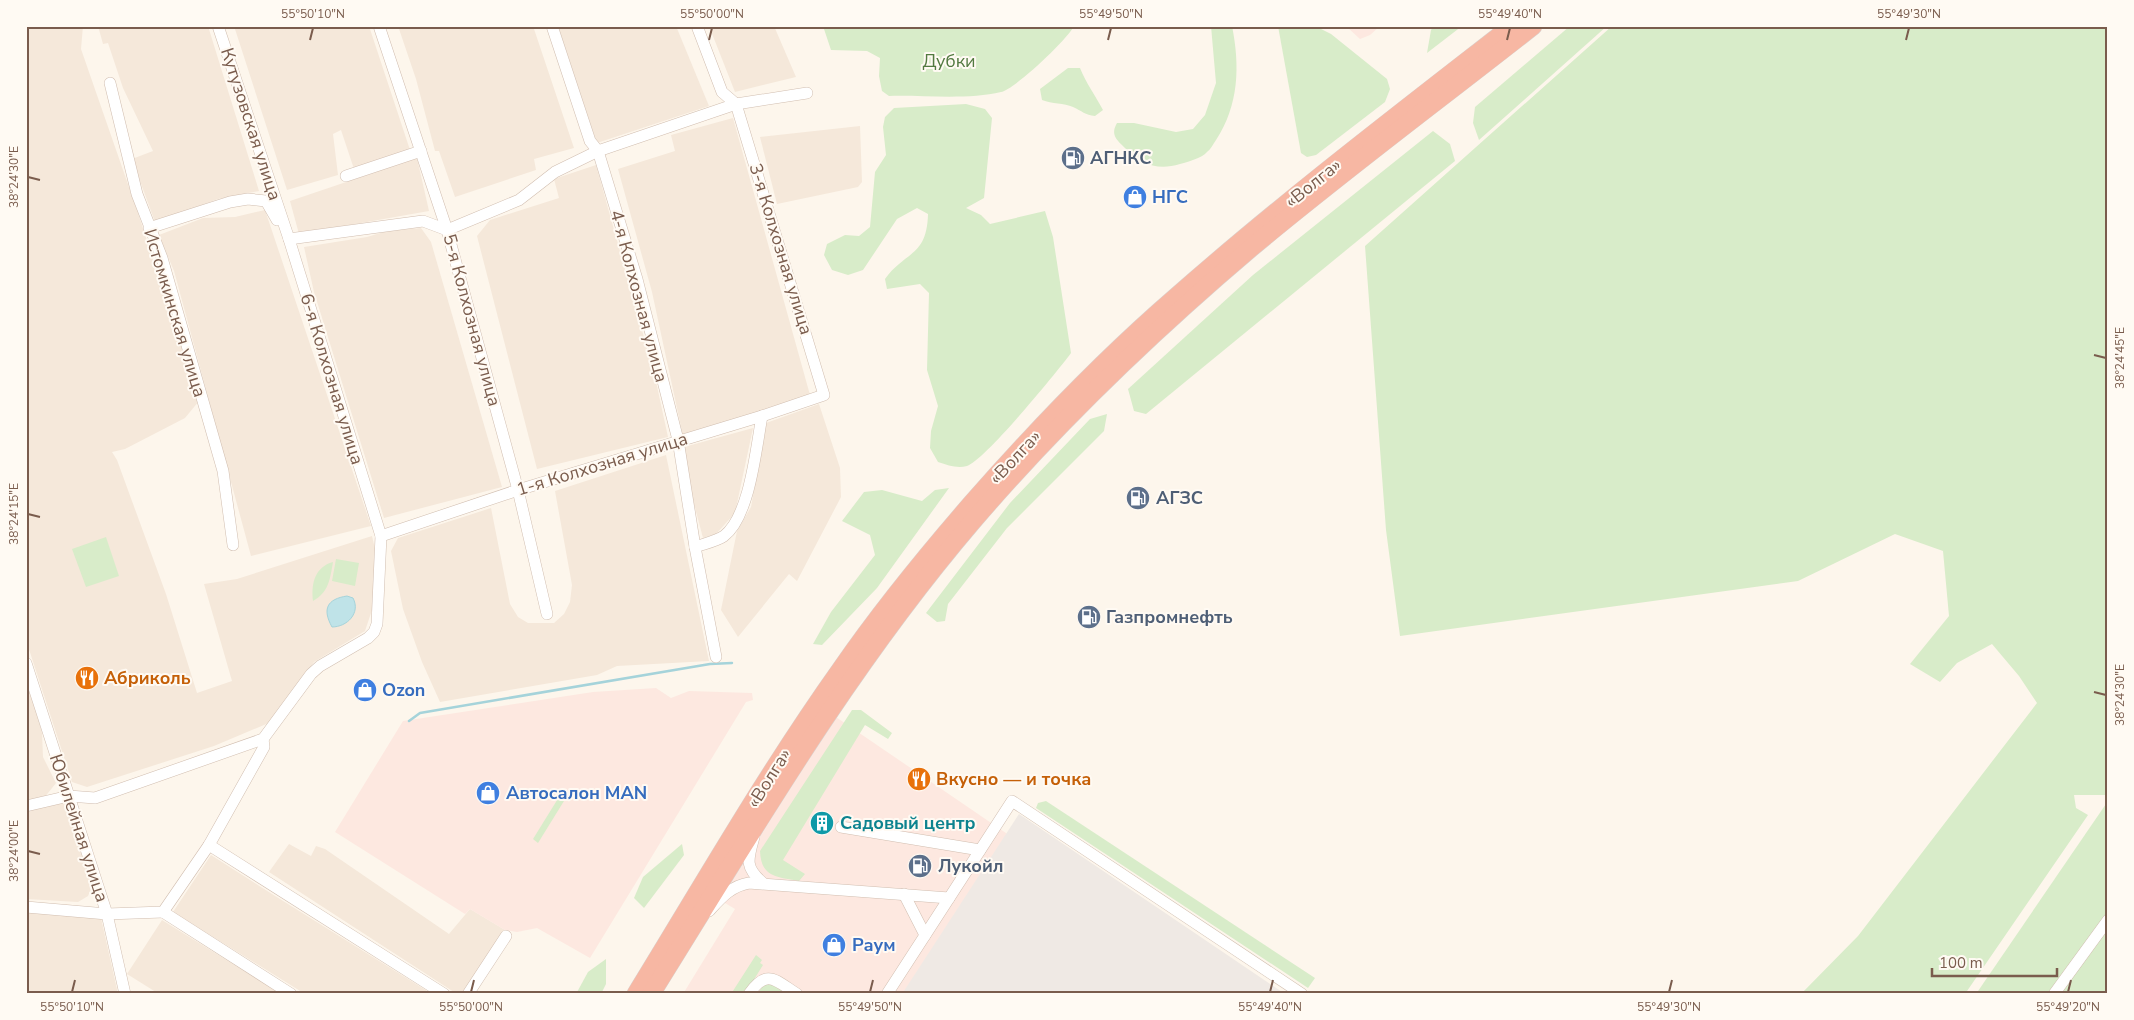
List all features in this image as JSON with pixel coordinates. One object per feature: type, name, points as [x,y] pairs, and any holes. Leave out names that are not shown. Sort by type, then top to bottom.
[{"type":"highway","name":"«Волга»","points":[[636,994],[800,729],[842,667],[919,567],[973,502],[1084,383],[1176,297],[1246,236],[1512,26]]},
{"type":"highway","name":"«Волга»","points":[[651,994],[759,818],[862,662],[973,522],[1083,402],[1152,336],[1252,247],[1533,26]]},
{"type":"street","name":"Кутузовская улица","points":[[218,26],[283,222]]},
{"type":"street","name":"5-я Колхозная улица","points":[[379,26],[447,230],[518,490],[547,614]]},
{"type":"street","name":"4-я Колхозная улица","points":[[552,26],[590,141],[598,152],[637,279],[678,440],[695,547],[716,657]]},
{"type":"street","points":[[697,26],[722,92],[736,104]]},
{"type":"street","name":"Истомкинская улица","points":[[110,83],[137,194],[162,258],[223,471],[233,545]]},
{"type":"street","points":[[289,239],[423,221],[447,230],[519,200],[555,172],[598,152],[736,104],[807,93]]},
{"type":"street","name":"3-я Колхозная улица","points":[[736,104],[824,394]]},
{"type":"street","points":[[346,176],[421,151]]},
{"type":"street","points":[[149,228],[248,198],[266,201],[276,220],[283,222]]},
{"type":"street","name":"6-я Колхозная улица","points":[[263,739],[320,666],[368,638],[374,632],[377,624],[381,536],[283,222]]},
{"type":"street","name":"1-я Колхозная улица","points":[[381,536],[518,490],[762,416],[824,394]]},
{"type":"street","points":[[695,547],[723,537],[737,521],[744,507],[762,416]]},
{"type":"street","name":"Юбилейная улица","points":[[26,663],[107,914],[128,993]]},
{"type":"street","points":[[26,806],[69,796],[95,798],[263,739],[264,747],[209,846],[163,912]]},
{"type":"street","points":[[887,994],[1012,801],[1302,994]]},
{"type":"street","points":[[759,818],[748,858],[750,870],[764,884]]},
{"type":"street","points":[[841,827],[980,850]]},
{"type":"street","points":[[209,846],[444,994]]},
{"type":"street","points":[[689,934],[725,894],[739,885],[764,884],[788,888],[949,898]]},
{"type":"street","points":[[904,894],[925,935]]},
{"type":"street","points":[[26,907],[107,914],[163,912],[292,994]]},
{"type":"street","points":[[2054,994],[2108,920]]},
{"type":"street","points":[[468,994],[506,936]]},
{"type":"street","points":[[749,994],[758,981],[765,978],[773,978],[797,994]]},
{"type":"shaded area","points":[[26,26],[83,26],[81,49],[139,216],[199,401],[185,418],[125,449],[112,452],[117,460],[166,594],[197,693],[232,681],[204,584],[237,579],[372,536],[376,553],[372,610],[365,631],[314,662],[271,722],[214,746],[87,787],[72,782],[26,640]]},
{"type":"shaded area","points":[[98,26],[208,26],[259,191],[218,199],[155,222],[132,159],[153,151],[123,88],[108,43],[103,44]]},
{"type":"shaded area","points":[[234,26],[369,26],[410,150],[354,169],[341,130],[333,134],[338,175],[287,190]]},
{"type":"shaded area","points":[[398,26],[533,26],[574,148],[534,159],[536,170],[455,197],[439,151],[435,151],[416,79]]},
{"type":"shaded area","points":[[558,26],[676,26],[709,106],[597,143]]},
{"type":"shaded area","points":[[709,26],[774,26],[796,77],[735,92]]},
{"type":"shaded area","points":[[1346,26],[1380,26],[1370,35],[1360,39]]},
{"type":"shaded area","points":[[733,118],[810,395],[683,436],[652,292],[618,169],[675,151],[671,135]]},
{"type":"shaded area","points":[[860,126],[862,182],[858,187],[777,204],[760,137]]},
{"type":"shaded area","points":[[417,158],[429,211],[299,234],[290,201]]},
{"type":"shaded area","points":[[596,165],[655,377],[668,437],[537,469],[477,236],[490,220],[559,198],[554,179]]},
{"type":"shaded area","points":[[265,210],[371,526],[251,556],[174,271],[159,235],[203,218],[235,217]]},
{"type":"shaded area","points":[[421,228],[431,242],[502,487],[384,518],[314,292],[304,247],[367,237],[387,231]]},
{"type":"shaded area","points":[[819,404],[840,468],[841,497],[797,581],[789,574],[738,637],[721,610],[737,531],[751,507],[766,423]]},
{"type":"shaded area","points":[[753,428],[735,513],[716,534],[703,538],[689,485],[684,447]]},
{"type":"shaded area","points":[[666,455],[709,661],[617,666],[597,675],[440,702],[422,662],[403,609],[391,551],[398,538],[491,508],[510,604],[518,617],[528,623],[554,623],[564,614],[570,602],[572,585],[555,491]]},
{"type":"shaded area","points":[[26,673],[42,733],[43,757],[56,783],[44,798],[26,802]]},
{"type":"shaded area","points":[[656,688],[671,698],[689,691],[752,693],[753,700],[746,702],[590,958],[537,928],[517,932],[505,930],[470,909],[465,914],[335,832],[403,721],[593,692]]},
{"type":"shaded area","points":[[830,713],[1141,925],[1098,994],[683,994],[735,909],[715,897]]},
{"type":"shaded area","points":[[63,801],[67,803],[92,887],[88,896],[78,902],[26,899],[26,810]]},
{"type":"shaded area","points":[[1019,814],[1285,994],[902,994]]},
{"type":"shaded area","points":[[289,844],[311,856],[316,846],[325,849],[449,934],[470,909],[505,930],[464,994],[457,994],[269,872]]},
{"type":"shaded area","points":[[211,855],[432,994],[305,994],[173,912]]},
{"type":"shaded area","points":[[26,912],[101,918],[118,994],[26,994]]},
{"type":"shaded area","points":[[162,920],[282,994],[159,994],[127,974]]},
{"type":"green space","name":"Дубки","points":[[823,26],[1074,26],[1062,42],[1040,63],[1008,89],[975,96],[946,97],[889,96],[882,91],[879,76],[880,58],[867,51],[831,50]]},
{"type":"green space","points":[[1211,26],[1232,26],[1235,41],[1236,85],[1224,127],[1210,149],[1198,158],[1164,167],[1143,162],[1131,154],[1117,140],[1114,131],[1117,123],[1134,123],[1176,132],[1193,129],[1205,115],[1216,83]]},
{"type":"green space","points":[[1278,26],[1315,26],[1331,34],[1387,79],[1390,89],[1385,102],[1316,155],[1307,157],[1301,153]]},
{"type":"green space","points":[[1434,26],[1462,26],[1427,53],[1431,30]]},
{"type":"green space","points":[[1570,26],[1607,26],[1479,140],[1473,123],[1475,107]]},
{"type":"green space","points":[[1612,26],[2108,26],[2108,795],[2074,795],[2076,808],[2088,815],[1965,994],[1801,994],[1858,936],[2037,703],[2019,676],[1992,644],[1957,663],[1940,682],[1910,664],[1949,616],[1943,551],[1895,534],[1798,581],[1400,636],[1386,530],[1365,246]]},
{"type":"green space","points":[[1068,68],[1080,68],[1103,110],[1095,116],[1086,114],[1076,108],[1042,100],[1040,89]]},
{"type":"green space","points":[[966,104],[985,109],[992,118],[984,198],[966,208],[981,215],[990,224],[1045,211],[1053,237],[1071,353],[1004,433],[976,460],[967,466],[960,467],[938,462],[930,448],[931,431],[938,406],[927,370],[929,293],[920,284],[887,289],[885,279],[919,246],[927,228],[928,214],[917,208],[897,219],[863,270],[848,275],[832,270],[824,255],[827,244],[845,235],[859,236],[870,227],[875,172],[886,155],[883,127],[885,117],[894,108]]},
{"type":"green space","points":[[1433,131],[1450,144],[1455,161],[1146,414],[1134,411],[1128,389],[1253,275]]},
{"type":"green space","points":[[1107,414],[1104,431],[1007,528],[948,604],[945,621],[937,622],[926,613],[1010,503],[1090,419]]},
{"type":"green space","points":[[949,488],[877,588],[822,645],[813,644],[831,612],[875,555],[870,535],[842,521],[864,492],[882,490],[922,501],[935,490]]},
{"type":"green space","points":[[106,537],[119,576],[86,587],[72,549]]},
{"type":"green space","points":[[336,559],[359,563],[355,586],[332,581]]},
{"type":"green space","points":[[333,562],[326,589],[313,601],[314,582],[318,572],[327,564]]},
{"type":"green space","points":[[852,710],[861,710],[892,733],[888,739],[865,725],[783,860],[805,874],[799,881],[777,877],[763,866],[760,851]]},
{"type":"green space","points":[[559,797],[564,801],[538,843],[533,839]]},
{"type":"green space","points":[[1046,801],[1315,978],[1308,988],[1036,808],[1038,803]]},
{"type":"green space","points":[[2108,801],[2108,994],[1976,994]]},
{"type":"green space","points":[[682,844],[684,855],[644,908],[634,898],[643,877]]},
{"type":"green space","points":[[756,955],[762,960],[760,963],[763,965],[745,994],[731,994]]},
{"type":"green space","points":[[606,959],[606,984],[601,994],[576,994],[588,972]]},
{"type":"green space","points":[[764,983],[771,983],[788,994],[761,994],[759,992]]},
{"type":"water","points":[[347,596],[353,598],[355,604],[354,614],[343,625],[332,627],[327,615],[328,606],[340,597]]},
{"type":"waterway","points":[[409,721],[420,713],[710,664],[732,663]]},
{"type":"place","name":"АГНКС","points":[[1073,158]]},
{"type":"place","name":"НГС","points":[[1135,197]]},
{"type":"place","name":"АГЗС","points":[[1138,498]]},
{"type":"place","name":"Газпромнефть","points":[[1089,617]]},
{"type":"place","name":"Абриколь","points":[[87,678]]},
{"type":"place","name":"Ozon","points":[[365,690]]},
{"type":"place","name":"Вкусно — и точка","points":[[919,779]]},
{"type":"place","name":"Автосалон MAN","points":[[488,793]]},
{"type":"place","name":"Садовый центр","points":[[822,823]]},
{"type":"place","name":"Лукойл","points":[[920,866]]},
{"type":"place","name":"Раум","points":[[834,945]]}]
